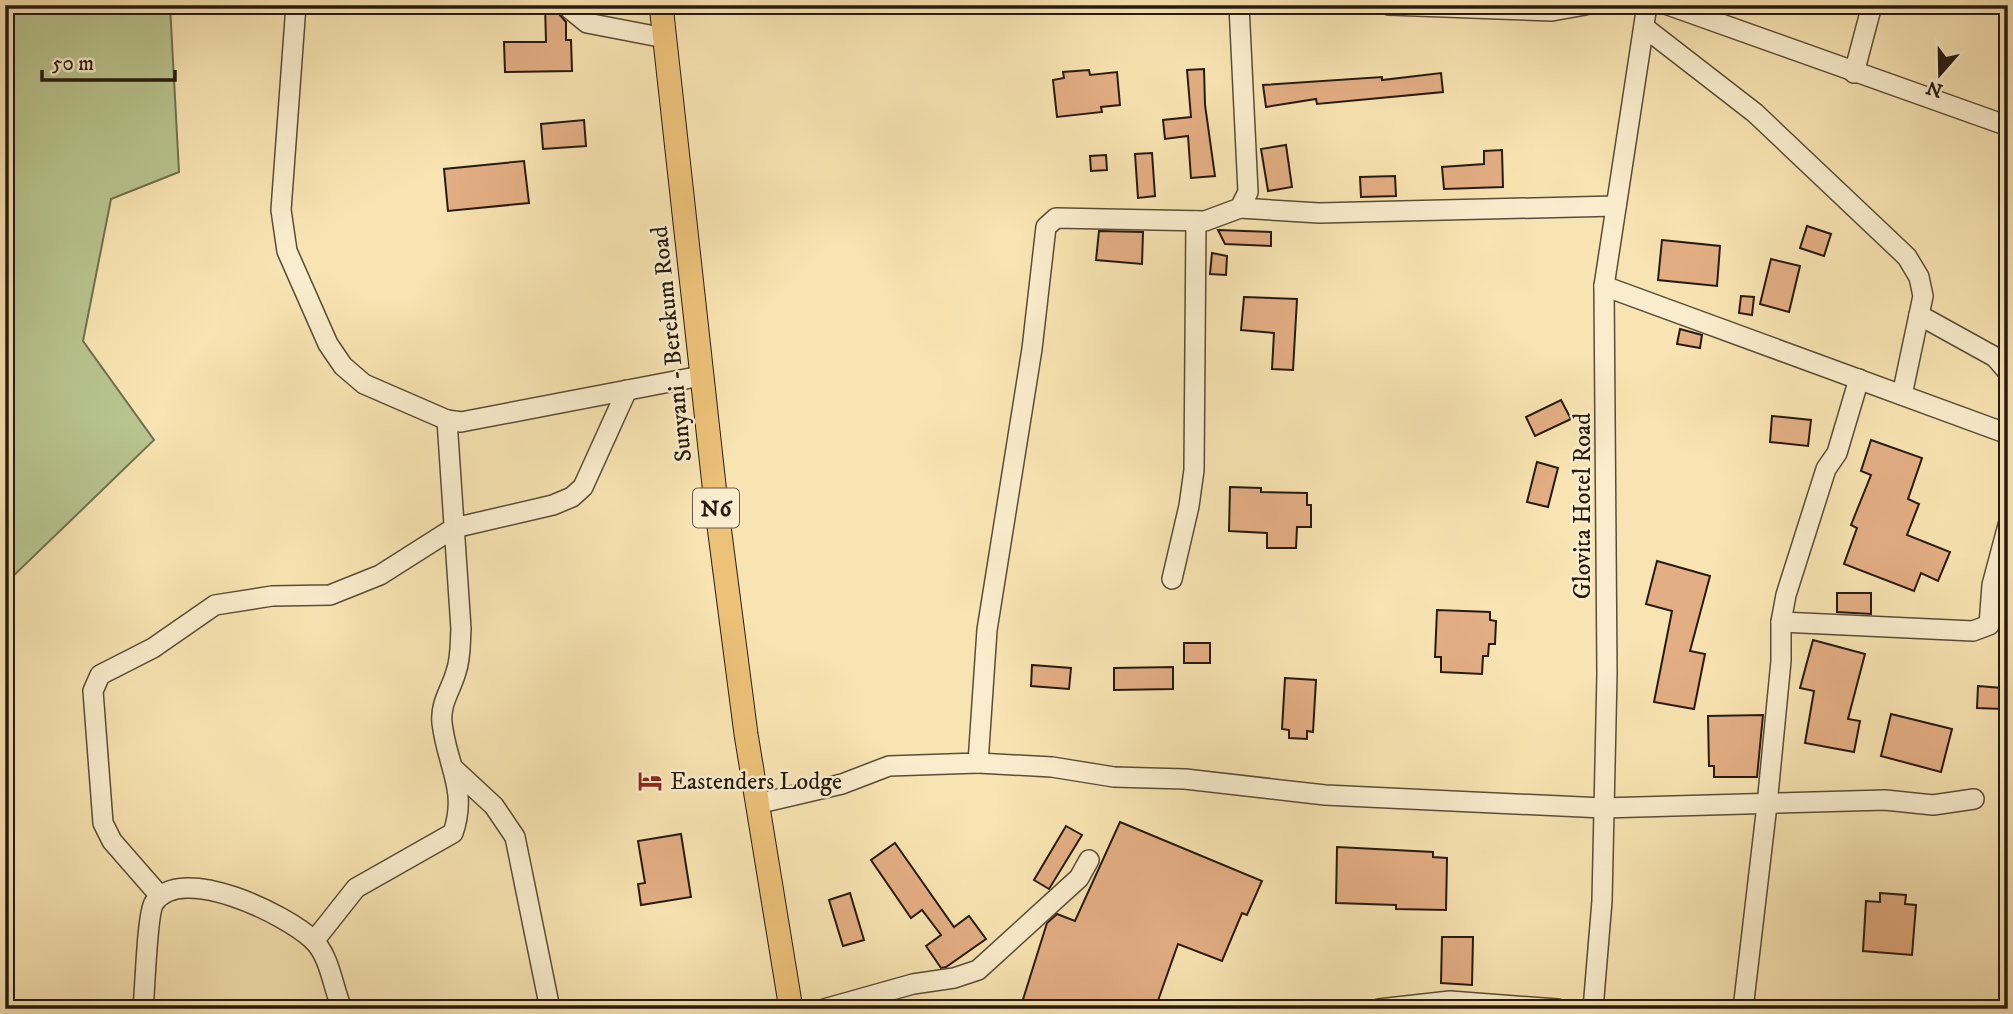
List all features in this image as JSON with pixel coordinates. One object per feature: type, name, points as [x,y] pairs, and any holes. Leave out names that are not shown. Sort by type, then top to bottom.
[{"type":"main road","name":"Sunyani - Berekum Road","points":[[662,5],[701,376],[757,804],[791,1009]]},
{"type":"street","points":[[296,5],[281,211],[287,251],[328,344],[343,366],[364,384],[447,420],[461,422],[701,376]]},
{"type":"street","points":[[1239,5],[1248,192],[1240,208]]},
{"type":"street","points":[[1388,5],[1552,11],[1585,5]]},
{"type":"street","name":"Glovita Hotel Road","points":[[1593,1009],[1602,901],[1606,674],[1604,286],[1647,5]]},
{"type":"street","points":[[1668,5],[2008,126]]},
{"type":"street","points":[[1854,73],[1872,5]]},
{"type":"street","points":[[571,10],[587,23],[665,38]]},
{"type":"street","points":[[1644,27],[1755,113],[1907,257],[1919,278],[1923,296],[1902,395]]},
{"type":"street","points":[[978,762],[987,630],[1032,349],[1046,228],[1056,218],[1205,221],[1240,208],[1319,213],[1616,206]]},
{"type":"street","points":[[1172,579],[1189,506],[1194,470],[1196,221]]},
{"type":"street","points":[[1604,286],[2008,433]]},
{"type":"street","points":[[1919,315],[1994,357],[2008,372]]},
{"type":"street","points":[[1743,1009],[1767,805],[1781,661],[1781,622],[1786,594],[1826,469],[1838,453],[1859,379]]},
{"type":"street","points":[[160,896],[112,841],[103,822],[93,691],[100,675],[153,648],[215,605],[272,596],[330,595],[380,575],[454,528],[553,505],[572,497],[583,487],[627,390]]},
{"type":"street","points":[[314,941],[356,888],[453,832],[461,801],[450,765],[442,720],[444,699],[460,655],[447,420]]},
{"type":"street","points":[[1781,622],[1973,631],[1989,625],[1992,585],[2008,525]]},
{"type":"street","points":[[757,804],[842,784],[889,766],[978,762],[1052,767],[1114,777],[1185,779],[1325,795],[1603,808],[1885,800],[1933,805],[1974,799]]},
{"type":"street","points":[[450,765],[494,806],[515,837],[550,1009]]},
{"type":"street","points":[[824,1009],[913,984],[954,978],[978,970],[1079,878],[1089,860]]},
{"type":"street","points":[[144,1009],[152,905],[167,890],[182,888],[242,898],[273,913],[314,941],[322,951],[342,1009]]},
{"type":"street","points":[[1379,1009],[1450,1001],[1557,1009]]},
{"type":"green space","points":[[5,5],[170,5],[179,172],[111,199],[83,341],[154,440],[5,584]]},
{"type":"building","points":[[545,5],[560,5],[559,14],[566,22],[566,40],[571,40],[572,71],[505,72],[504,42],[546,42]]},
{"type":"building","points":[[1204,69],[1205,105],[1215,176],[1191,178],[1188,136],[1165,139],[1163,120],[1191,117],[1187,70]]},
{"type":"building","points":[[1089,70],[1090,75],[1117,72],[1120,105],[1101,107],[1102,112],[1057,117],[1053,80],[1064,78],[1063,72]]},
{"type":"building","points":[[1441,73],[1443,92],[1317,104],[1316,99],[1266,107],[1263,85],[1382,77],[1382,80]]},
{"type":"building","points":[[584,120],[586,146],[543,149],[541,124]]},
{"type":"building","points":[[1286,145],[1292,187],[1268,191],[1261,149]]},
{"type":"building","points":[[1502,150],[1503,187],[1444,189],[1442,167],[1484,164],[1484,151]]},
{"type":"building","points":[[1152,153],[1155,196],[1138,198],[1135,154]]},
{"type":"building","points":[[1106,155],[1107,170],[1091,171],[1090,156]]},
{"type":"building","points":[[524,161],[529,203],[448,211],[444,169]]},
{"type":"building","points":[[1395,176],[1396,196],[1361,197],[1360,177]]},
{"type":"building","points":[[1807,226],[1831,234],[1824,256],[1800,248]]},
{"type":"building","points":[[1218,230],[1271,232],[1271,246],[1225,244]]},
{"type":"building","points":[[1099,231],[1143,232],[1142,264],[1096,260]]},
{"type":"building","points":[[1662,240],[1720,246],[1717,286],[1658,280]]},
{"type":"building","points":[[1212,253],[1227,256],[1226,275],[1210,274]]},
{"type":"building","points":[[1771,259],[1800,266],[1789,312],[1760,304]]},
{"type":"building","points":[[1741,296],[1754,297],[1752,315],[1739,313]]},
{"type":"building","points":[[1244,297],[1297,299],[1293,370],[1272,369],[1274,333],[1241,330]]},
{"type":"building","points":[[1680,329],[1702,335],[1700,348],[1677,344]]},
{"type":"building","points":[[1561,400],[1571,419],[1535,436],[1526,417]]},
{"type":"building","points":[[1772,416],[1811,420],[1808,446],[1770,442]]},
{"type":"building","points":[[1871,440],[1922,458],[1908,499],[1919,504],[1907,535],[1950,552],[1938,581],[1921,573],[1914,591],[1844,564],[1857,528],[1851,525],[1871,475],[1861,471]]},
{"type":"building","points":[[1537,462],[1558,468],[1548,507],[1527,502]]},
{"type":"building","points":[[1230,487],[1261,488],[1261,492],[1307,493],[1307,505],[1311,505],[1311,527],[1297,527],[1296,548],[1267,548],[1267,533],[1229,531]]},
{"type":"building","points":[[1657,561],[1710,576],[1690,651],[1705,654],[1694,709],[1654,702],[1672,611],[1646,604]]},
{"type":"building","points":[[1837,593],[1871,593],[1871,614],[1837,612]]},
{"type":"building","points":[[1437,610],[1490,612],[1490,620],[1496,621],[1495,644],[1489,644],[1488,656],[1483,656],[1482,674],[1441,672],[1441,657],[1435,657]]},
{"type":"building","points":[[1813,640],[1865,654],[1848,719],[1860,721],[1854,752],[1805,743],[1814,691],[1800,688]]},
{"type":"building","points":[[1184,643],[1210,643],[1210,663],[1184,663]]},
{"type":"building","points":[[1032,665],[1071,668],[1069,689],[1031,686]]},
{"type":"building","points":[[1173,667],[1173,689],[1114,690],[1114,668]]},
{"type":"building","points":[[1285,678],[1316,680],[1313,732],[1307,731],[1307,739],[1289,738],[1289,730],[1282,729]]},
{"type":"building","points":[[1978,686],[2002,688],[2002,709],[1977,708]]},
{"type":"building","points":[[1891,714],[1952,729],[1941,772],[1881,756]]},
{"type":"building","points":[[1763,715],[1757,777],[1714,777],[1714,766],[1709,766],[1708,716]]},
{"type":"building","points":[[1120,822],[1262,881],[1247,915],[1242,913],[1222,961],[1178,944],[1155,1009],[1020,1009],[1047,923],[1057,914],[1075,921]]},
{"type":"building","points":[[1066,826],[1082,835],[1049,889],[1034,880]]},
{"type":"building","points":[[681,834],[691,897],[641,905],[638,884],[645,883],[638,841]]},
{"type":"building","points":[[895,843],[954,927],[969,916],[986,939],[946,967],[941,968],[926,946],[941,935],[922,910],[911,918],[871,860]]},
{"type":"building","points":[[1337,847],[1433,852],[1433,857],[1447,858],[1446,910],[1396,909],[1396,905],[1336,903]]},
{"type":"building","points":[[850,893],[864,940],[843,946],[829,900]]},
{"type":"building","points":[[1880,893],[1906,895],[1905,904],[1916,905],[1912,955],[1863,951],[1866,901],[1880,902]]},
{"type":"building","points":[[1442,937],[1473,937],[1472,985],[1441,983]]},
{"type":"place","name":"Eastenders Lodge","points":[[650,781]]}]
